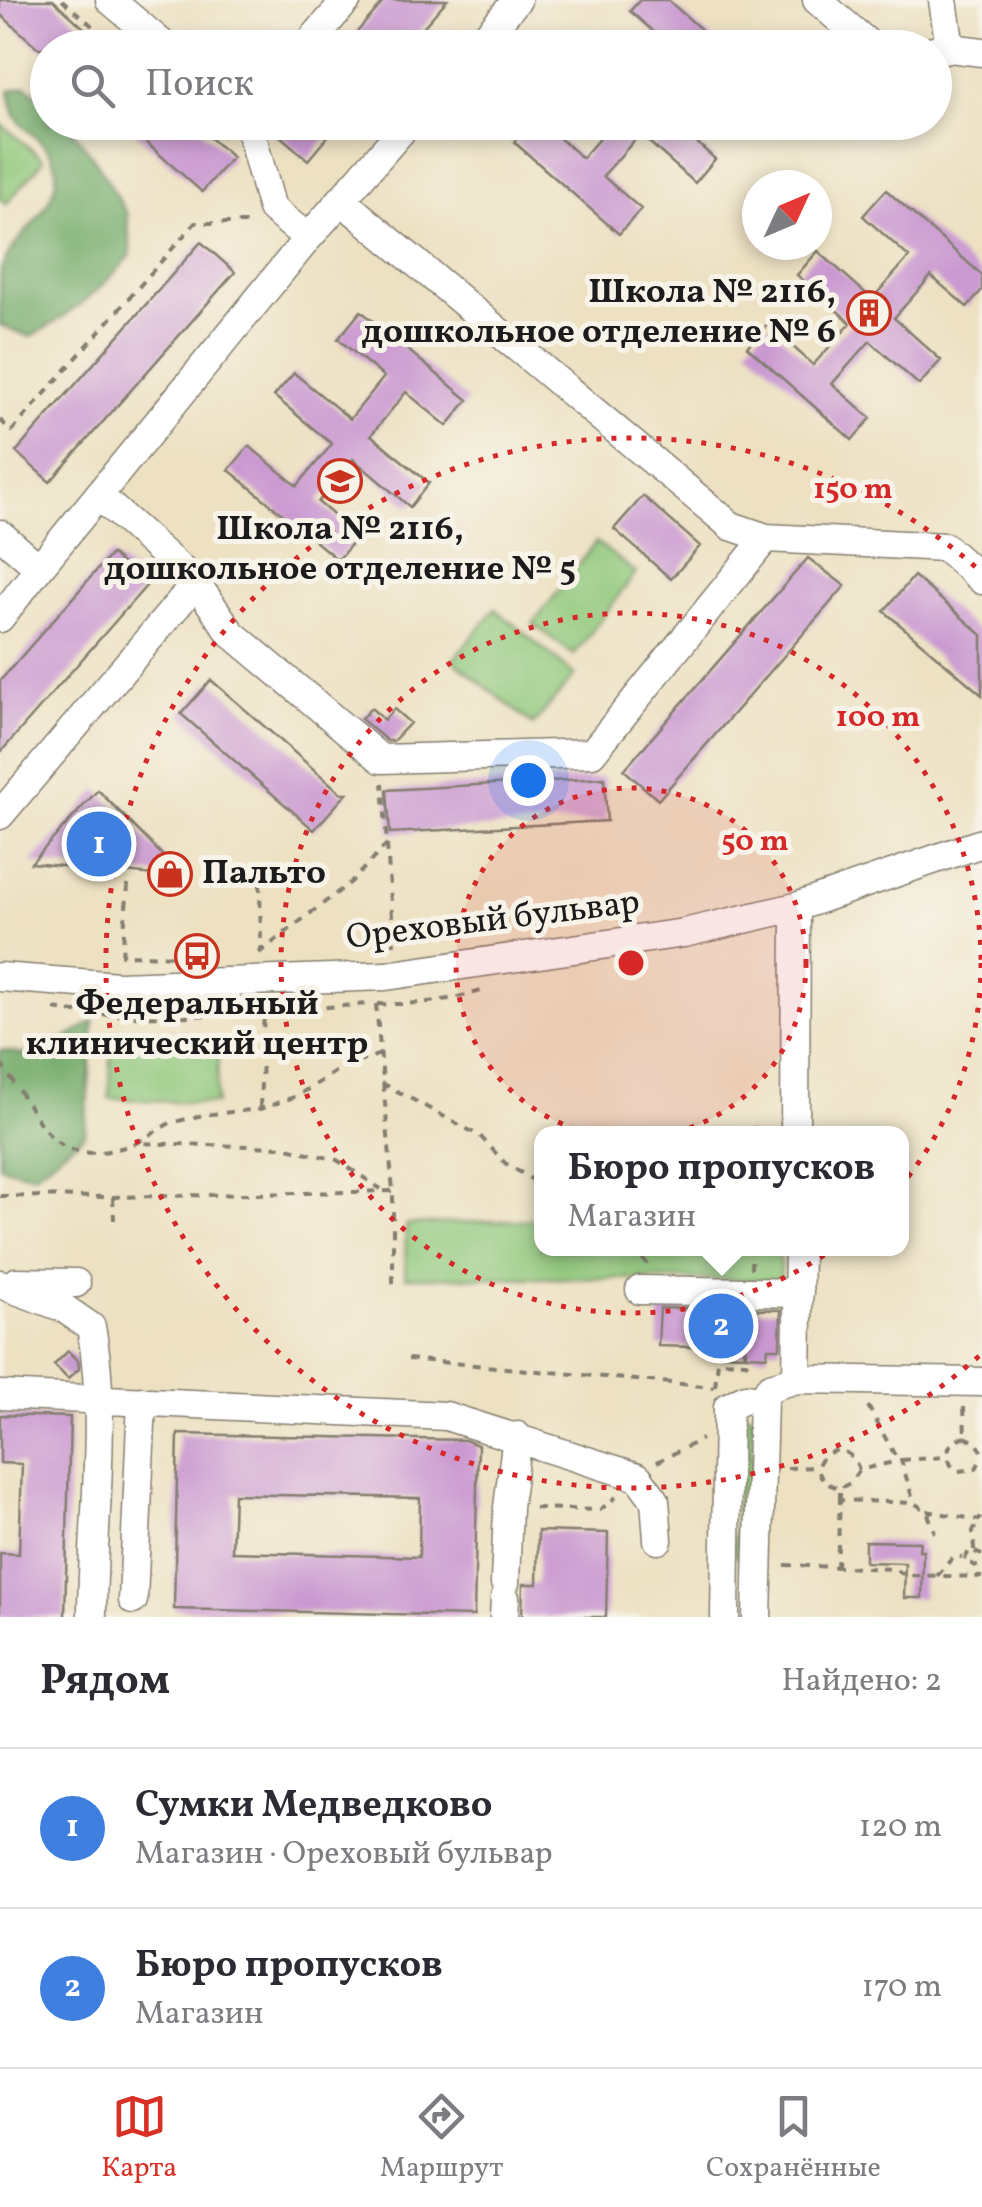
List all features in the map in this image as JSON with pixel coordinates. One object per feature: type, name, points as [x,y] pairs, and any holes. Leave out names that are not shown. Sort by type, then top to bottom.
[{"type":"street","points":[[110,0],[146,30]]},
{"type":"street","points":[[321,30],[347,0]]},
{"type":"street","points":[[492,30],[518,0]]},
{"type":"street","points":[[818,0],[852,30]]},
{"type":"street","points":[[942,30],[943,0]]},
{"type":"street","points":[[952,50],[982,52]]},
{"type":"street","points":[[253,140],[272,209],[298,230]]},
{"type":"street","points":[[0,618],[99,496],[298,230],[341,200],[393,140]]},
{"type":"street","points":[[341,200],[731,526],[766,538],[945,547],[982,580]]},
{"type":"street","points":[[99,496],[196,583],[231,633],[381,759],[592,754],[766,538]]},
{"type":"street","points":[[0,534],[39,568]]},
{"type":"street","points":[[0,815],[196,583]]},
{"type":"street","name":"Ореховый бульвар","points":[[0,977],[119,986],[386,976],[684,933],[796,907],[982,843]]},
{"type":"street","points":[[796,907],[796,1126]]},
{"type":"street","points":[[797,1379],[799,1256]]},
{"type":"street","points":[[0,1282],[76,1282]]},
{"type":"street","points":[[0,1282],[62,1307],[90,1327],[97,1358],[98,1399],[92,1617]]},
{"type":"street","points":[[640,1290],[800,1293]]},
{"type":"street","points":[[756,1617],[763,1400],[770,1387],[797,1379],[972,1390]]},
{"type":"street","points":[[0,1395],[446,1416],[638,1477],[656,1500],[658,1540]]},
{"type":"street","points":[[725,1617],[728,1407],[745,1398],[763,1400]]},
{"type":"street","points":[[92,1588],[136,1609],[142,1401]]},
{"type":"street","points":[[505,1599],[508,1508],[517,1436]]},
{"type":"path","points":[[62,0],[97,30]]},
{"type":"path","points":[[0,420],[12,430],[196,223],[298,230]]},
{"type":"path","points":[[381,759],[394,946]]},
{"type":"path","points":[[246,954],[262,953],[351,882],[387,844]]},
{"type":"path","points":[[260,883],[262,953]]},
{"type":"path","points":[[128,884],[122,954],[198,956]]},
{"type":"path","points":[[260,1109],[264,1012],[376,1004],[421,1005],[501,985]]},
{"type":"path","points":[[376,1004],[393,1191],[393,1286]]},
{"type":"path","points":[[136,1144],[170,1122],[260,1109],[297,1096],[338,1070],[380,1054]]},
{"type":"path","points":[[0,1064],[53,1142],[77,1150],[101,1153],[136,1144],[284,1146],[337,1160],[381,1190]]},
{"type":"path","points":[[382,1084],[480,1136],[505,1164],[534,1182]]},
{"type":"path","points":[[210,1103],[210,1114]]},
{"type":"path","points":[[755,1121],[755,1126]]},
{"type":"path","points":[[0,1196],[112,1198],[393,1191]]},
{"type":"path","points":[[112,1198],[114,1220]]},
{"type":"path","points":[[746,1348],[746,1362]]},
{"type":"path","points":[[408,1359],[714,1387]]},
{"type":"path","points":[[965,1437],[972,1390]]},
{"type":"path","points":[[863,1396],[899,1460],[914,1504]]},
{"type":"path","points":[[965,1437],[976,1442],[982,1454],[976,1469],[967,1472],[951,1465],[946,1456],[951,1443],[965,1437]]},
{"type":"path","points":[[836,1450],[848,1452],[856,1459],[858,1470],[850,1483],[840,1488],[820,1478],[817,1467],[821,1459],[836,1450]]},
{"type":"path","points":[[858,1470],[899,1460],[946,1456]]},
{"type":"path","points":[[796,1467],[817,1467]]},
{"type":"path","points":[[837,1568],[840,1488]]},
{"type":"path","points":[[840,1500],[914,1504],[927,1511],[980,1517],[973,1531],[974,1550]]},
{"type":"path","points":[[927,1511],[935,1533]]},
{"type":"path","points":[[937,1576],[954,1556],[964,1557],[974,1550]]},
{"type":"path","points":[[974,1550],[982,1554]]},
{"type":"path","points":[[964,1557],[968,1564],[982,1564]]},
{"type":"path","points":[[772,1564],[982,1577]]},
{"type":"green space","points":[[26,86],[30,89],[30,131],[18,120],[9,91]]},
{"type":"green space","points":[[0,123],[44,160],[6,204],[0,199]]},
{"type":"green space","points":[[80,140],[127,214],[131,255],[85,301],[30,337],[0,325],[1,270],[14,246],[43,211],[55,184],[54,161],[41,142]]},
{"type":"green space","points":[[596,542],[636,573],[574,655],[533,624]]},
{"type":"green space","points":[[495,609],[575,675],[533,725],[453,660]]},
{"type":"green space","points":[[94,1021],[85,1134],[33,1175],[0,1166],[0,1050],[36,1057]]},
{"type":"green space","points":[[112,1042],[219,1048],[216,1104],[109,1098]]},
{"type":"green space","points":[[534,1219],[534,1256],[779,1256],[781,1280],[405,1277],[406,1225]]},
{"type":"green space","points":[[742,1415],[753,1416],[750,1556],[734,1556]]},
{"type":"building","points":[[0,0],[53,0],[86,30],[30,30],[30,41],[0,14]]},
{"type":"building","points":[[385,0],[447,0],[421,30],[359,30]]},
{"type":"building","points":[[640,0],[668,0],[702,30],[652,30],[630,11]]},
{"type":"building","points":[[143,140],[213,140],[232,157],[202,192]]},
{"type":"building","points":[[285,140],[325,140],[308,160]]},
{"type":"building","points":[[562,140],[582,158],[598,140],[635,140],[603,176],[641,209],[619,234],[514,142]]},
{"type":"building","points":[[647,140],[694,140],[715,159],[695,183]]},
{"type":"building","name":"Школа № 2116, дошкольное отделение № 6","points":[[886,190],[982,275],[982,290],[967,307],[931,276],[894,318],[941,360],[919,385],[870,341],[832,384],[871,418],[852,440],[747,347],[768,324],[813,365],[851,323],[797,275],[810,260],[828,260],[872,299],[909,257],[863,216]]},
{"type":"building","points":[[201,242],[235,272],[50,482],[16,452]]},
{"type":"building","points":[[361,311],[468,400],[447,426],[406,392],[371,435],[429,483],[410,507],[353,459],[318,502],[358,536],[338,560],[229,470],[249,446],[297,486],[332,444],[274,396],[294,373],[350,419],[384,377],[338,339]]},
{"type":"building","points":[[643,496],[700,546],[671,579],[614,529]]},
{"type":"building","points":[[111,554],[147,585],[0,753],[0,681]]},
{"type":"building","points":[[808,558],[845,586],[658,800],[624,770]]},
{"type":"building","points":[[914,576],[982,635],[982,695],[884,611]]},
{"type":"building","points":[[211,680],[341,793],[347,793],[314,830],[181,714]]},
{"type":"building","points":[[371,708],[384,720],[394,709],[410,723],[393,741],[387,741],[361,719]]},
{"type":"building","points":[[604,778],[607,821],[390,833],[387,790]]},
{"type":"building","points":[[98,790],[185,878],[31,863]]},
{"type":"building","points":[[660,1308],[781,1310],[780,1348],[768,1348],[767,1356],[723,1354],[723,1348],[658,1346]]},
{"type":"building","points":[[68,1351],[78,1361],[79,1369],[68,1379],[54,1365]]},
{"type":"building","points":[[0,1415],[70,1417],[65,1617],[0,1617],[0,1553],[19,1554],[22,1464],[0,1463]]},
{"type":"building","points":[[178,1434],[465,1440],[478,1445],[474,1616],[174,1609]],"holes":[[[234,1494],[420,1498],[419,1557],[232,1552]]]},
{"type":"building","points":[[538,1531],[608,1533],[606,1617],[522,1617],[523,1584],[537,1584]]},
{"type":"building","points":[[865,1541],[920,1542],[922,1598],[904,1598],[905,1563],[865,1562]]},
{"type":"place","name":"Школа № 2116, дошкольное отделение № 6","points":[[869,313]]},
{"type":"place","name":"Школа № 2116, дошкольное отделение № 5","points":[[340,481]]},
{"type":"place","name":"Сумки Медведково","points":[[99,844]]},
{"type":"place","name":"Пальто","points":[[170,874]]},
{"type":"place","name":"Федеральный клинический центр","points":[[197,956]]},
{"type":"place","name":"Бюро пропусков","points":[[721,1326]]}]
